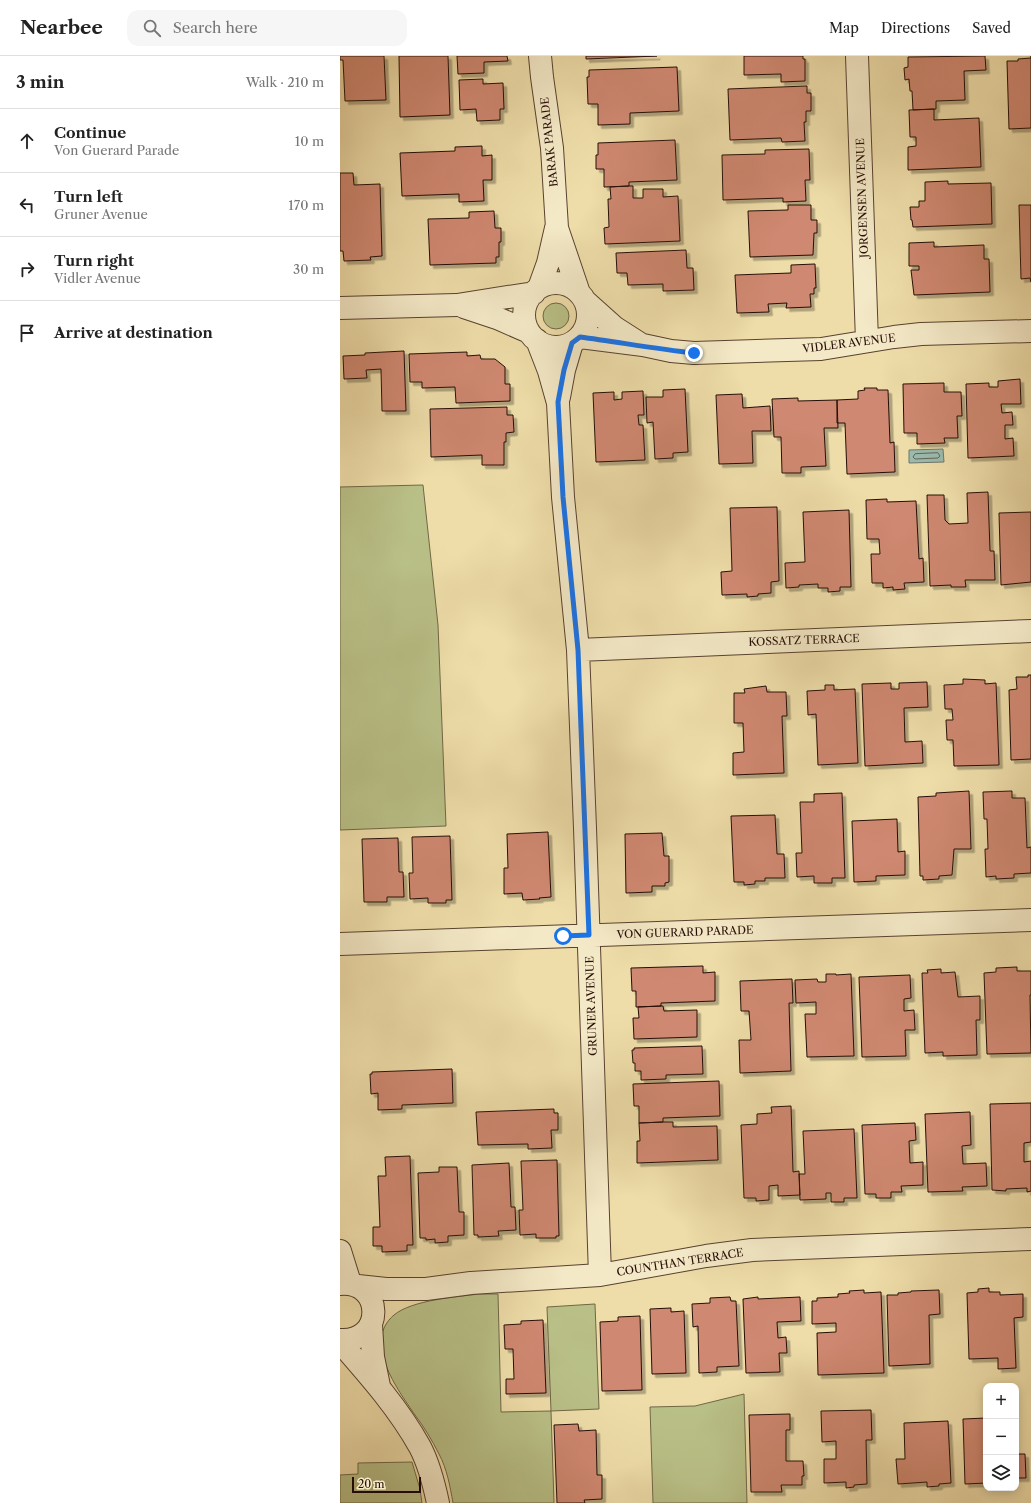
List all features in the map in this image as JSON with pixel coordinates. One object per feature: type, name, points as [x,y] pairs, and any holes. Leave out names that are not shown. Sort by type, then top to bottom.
[{"type":"street","name":"BARAK PARADE","points":[[537,291],[548,263],[556,228],[552,148],[540,56]]},
{"type":"street","name":"JORGENSEN AVENUE","points":[[857,56],[867,341]]},
{"type":"street","name":"BARAK PARADE","points":[[556,228],[582,297]]},
{"type":"street","points":[[340,308],[457,305],[537,291],[550,284],[561,284],[571,287],[582,297],[588,311],[588,320],[585,330],[576,340],[562,346],[552,347],[497,318],[457,305]]},
{"type":"street","points":[[533,336],[526,324],[526,306],[537,291]]},
{"type":"street","name":"VIDLER AVENUE","points":[[582,297],[614,327],[643,345]]},
{"type":"street","name":"VIDLER AVENUE","points":[[576,340],[643,345],[671,351],[694,353],[821,349],[921,334],[1031,330]]},
{"type":"street","name":"GRUNER AVENUE","points":[[533,336],[549,371],[558,402],[563,497],[578,650],[600,1275]]},
{"type":"street","name":"GRUNER AVENUE","points":[[558,402],[564,370],[576,340]]},
{"type":"street","name":"KOSSATZ TERRACE","points":[[578,650],[1031,631]]},
{"type":"street","name":"VON GUERARD PARADE","points":[[340,944],[1031,920]]},
{"type":"street","name":"COUNTHAN TERRACE","points":[[349,1284],[386,1289],[426,1288],[471,1283],[600,1275],[706,1256],[752,1250],[1031,1239]]},
{"type":"street","points":[[340,1251],[349,1284],[366,1292],[371,1299],[374,1308],[372,1321],[373,1357],[380,1389]]},
{"type":"street","name":"COUNTHAN TERRACE","points":[[340,1341],[358,1338],[365,1332],[372,1321],[395,1303],[426,1288]]},
{"type":"street","points":[[340,1341],[380,1389],[421,1448],[429,1468],[438,1503]]},
{"type":"green space","points":[[556,303],[565,307],[569,316],[565,325],[556,329],[547,325],[543,316],[547,307]]},
{"type":"green space","points":[[423,485],[438,625],[446,826],[340,830],[340,487]]},
{"type":"green space","points":[[479,1294],[498,1294],[501,1412],[551,1411],[554,1503],[453,1503],[442,1460],[425,1429],[400,1393],[386,1366],[382,1352],[381,1338],[385,1326],[394,1315],[402,1310],[423,1303]]},
{"type":"green space","points":[[595,1304],[599,1409],[551,1411],[547,1307]]},
{"type":"green space","points":[[744,1394],[747,1503],[653,1503],[650,1407],[695,1406]]},
{"type":"green space","points":[[412,1462],[420,1489],[422,1503],[340,1503],[340,1475],[358,1474],[358,1463]]},
{"type":"water","points":[[943,449],[944,462],[909,463],[909,450]]},
{"type":"building","points":[[340,56],[384,56],[386,100],[345,101],[343,60],[340,60]]},
{"type":"building","points":[[399,56],[448,56],[450,115],[400,117]]},
{"type":"building","points":[[457,56],[507,56],[508,61],[484,62],[484,73],[458,74]]},
{"type":"building","points":[[586,56],[657,56],[586,59]]},
{"type":"building","points":[[744,56],[803,56],[803,59],[805,59],[805,81],[781,82],[781,74],[744,75]]},
{"type":"building","points":[[985,56],[986,70],[964,71],[965,100],[936,101],[936,109],[913,110],[912,91],[910,91],[909,79],[905,80],[904,68],[908,67],[908,57]]},
{"type":"building","points":[[1031,58],[1031,128],[1009,129],[1007,61],[1018,61],[1018,59]]},
{"type":"building","points":[[677,67],[679,111],[630,113],[630,124],[598,125],[598,104],[588,104],[587,77],[589,77],[589,70]]},
{"type":"building","points":[[483,79],[483,84],[503,83],[504,109],[500,109],[500,120],[477,121],[476,109],[460,110],[459,80]]},
{"type":"building","points":[[807,86],[807,93],[811,93],[811,111],[806,111],[806,122],[804,122],[805,141],[782,142],[781,138],[730,140],[728,89]]},
{"type":"building","points":[[934,109],[934,120],[979,118],[981,167],[908,170],[908,147],[916,146],[916,137],[910,137],[909,110]]},
{"type":"building","points":[[675,140],[677,180],[629,182],[629,186],[604,187],[604,169],[596,169],[598,143]]},
{"type":"building","points":[[482,146],[482,156],[492,155],[492,180],[483,180],[484,201],[459,202],[459,194],[402,196],[400,153],[455,151],[455,147]]},
{"type":"building","points":[[809,149],[810,180],[805,180],[806,201],[783,202],[783,198],[723,200],[722,155],[765,154],[765,150]]},
{"type":"building","points":[[340,173],[353,173],[354,185],[380,184],[382,256],[370,257],[371,260],[344,261],[343,251],[340,251]]},
{"type":"building","points":[[948,181],[948,184],[991,183],[992,224],[913,227],[910,207],[919,207],[919,201],[925,201],[925,182]]},
{"type":"building","points":[[633,186],[633,198],[643,198],[643,189],[663,189],[663,197],[678,196],[680,241],[605,244],[604,228],[609,227],[608,199],[611,199],[610,187]]},
{"type":"building","points":[[788,205],[811,205],[811,220],[817,220],[817,233],[814,233],[813,255],[750,257],[748,211],[788,210]]},
{"type":"building","points":[[1019,205],[1031,205],[1031,282],[1030,278],[1021,279]]},
{"type":"building","points":[[494,211],[495,228],[501,228],[499,257],[496,257],[496,263],[430,265],[428,219],[469,218],[469,212]]},
{"type":"building","points":[[934,242],[934,247],[984,245],[984,259],[989,259],[990,292],[914,295],[911,270],[919,270],[919,266],[909,266],[909,243]]},
{"type":"building","points":[[686,250],[687,268],[693,268],[694,290],[663,291],[663,284],[628,285],[627,273],[617,273],[616,253]]},
{"type":"building","points":[[815,264],[816,288],[814,288],[814,294],[810,294],[811,307],[786,308],[787,303],[768,304],[769,312],[737,313],[735,275],[791,273],[791,265]]},
{"type":"building","points":[[404,351],[406,411],[382,411],[381,369],[366,370],[367,378],[344,379],[343,356]]},
{"type":"building","points":[[467,352],[467,356],[480,355],[481,359],[495,359],[505,367],[505,384],[510,384],[510,401],[456,403],[455,387],[422,388],[422,382],[410,382],[409,354]]},
{"type":"building","points":[[1020,379],[1021,404],[1001,404],[1002,413],[1012,412],[1013,425],[1005,425],[1005,439],[1013,438],[1014,456],[968,458],[966,384],[989,383],[989,387],[998,387],[998,381]]},
{"type":"building","points":[[944,383],[944,392],[961,392],[962,416],[957,416],[958,438],[944,438],[945,443],[917,444],[917,433],[904,433],[903,384]]},
{"type":"building","points":[[864,388],[888,390],[890,443],[894,442],[895,472],[847,474],[845,423],[837,423],[837,400],[858,399],[858,391],[865,390]]},
{"type":"building","points":[[685,389],[688,452],[673,453],[673,458],[655,459],[653,422],[647,423],[646,397],[663,397],[663,390]]},
{"type":"building","points":[[643,391],[644,415],[638,415],[639,425],[643,425],[645,460],[596,462],[593,393],[614,392],[614,400],[622,399],[622,392]]},
{"type":"building","points":[[742,394],[743,408],[770,406],[771,431],[752,431],[753,463],[719,464],[716,395]]},
{"type":"building","points":[[798,398],[798,401],[837,400],[838,428],[824,428],[826,466],[801,467],[801,473],[782,473],[781,437],[774,437],[772,399]]},
{"type":"building","points":[[507,407],[507,415],[513,415],[514,432],[506,433],[506,442],[504,442],[504,465],[482,465],[482,455],[431,457],[430,409]]},
{"type":"building","points":[[988,492],[990,551],[994,551],[995,580],[965,580],[966,587],[951,587],[951,585],[930,586],[927,495],[944,495],[945,520],[949,524],[968,523],[967,493]]},
{"type":"building","points":[[887,499],[887,502],[916,501],[919,559],[923,558],[924,582],[904,583],[905,589],[893,590],[893,587],[883,588],[883,583],[872,583],[871,554],[880,554],[879,539],[867,539],[866,500]]},
{"type":"building","points":[[777,507],[779,581],[771,582],[771,593],[747,597],[747,594],[722,595],[721,572],[732,571],[730,508]]},
{"type":"building","points":[[849,510],[851,587],[840,587],[840,591],[828,592],[828,588],[818,588],[818,584],[799,585],[799,587],[786,588],[785,563],[805,562],[803,512]]},
{"type":"building","points":[[1031,512],[1031,582],[1001,585],[999,513]]},
{"type":"building","points":[[1028,675],[1031,675],[1031,759],[1011,760],[1009,690],[1017,689],[1016,677],[1028,677]]},
{"type":"building","points":[[963,679],[985,680],[985,684],[996,683],[999,765],[954,766],[953,740],[947,740],[946,720],[953,720],[952,709],[945,709],[944,685],[963,684]]},
{"type":"building","points":[[927,682],[928,707],[904,708],[905,742],[922,741],[923,763],[865,766],[862,684],[891,683],[891,689],[899,689],[899,683]]},
{"type":"building","points":[[825,685],[834,685],[834,690],[855,689],[858,763],[818,765],[816,714],[808,715],[807,691],[825,690]]},
{"type":"building","points":[[766,686],[767,692],[786,692],[787,716],[782,716],[784,773],[733,775],[733,753],[744,752],[743,723],[734,723],[734,693],[745,693],[744,689]]},
{"type":"building","points":[[969,791],[971,849],[954,849],[952,875],[939,876],[939,879],[923,880],[923,876],[920,876],[918,797],[936,796],[936,793]]},
{"type":"building","points":[[1012,791],[1012,798],[1025,798],[1027,848],[1031,847],[1031,873],[1014,874],[1014,878],[996,879],[996,876],[986,877],[985,849],[988,849],[987,819],[984,819],[983,792]]},
{"type":"building","points":[[842,793],[845,878],[832,878],[832,883],[814,883],[814,876],[797,877],[796,853],[802,853],[800,802],[814,802],[814,794]]},
{"type":"building","points":[[775,815],[777,854],[784,854],[785,878],[765,878],[765,881],[755,881],[755,884],[744,885],[744,882],[734,882],[731,816]]},
{"type":"building","points":[[897,819],[898,852],[905,851],[905,875],[876,876],[876,881],[854,882],[852,821]]},
{"type":"building","points":[[548,832],[551,897],[523,900],[522,893],[504,894],[504,868],[508,868],[507,834]]},
{"type":"building","points":[[662,833],[664,856],[669,856],[669,882],[665,883],[665,886],[652,886],[652,892],[626,893],[625,834]]},
{"type":"building","points":[[450,836],[452,900],[446,900],[446,903],[428,903],[428,898],[410,899],[409,873],[413,873],[412,837]]},
{"type":"building","points":[[398,838],[399,872],[403,872],[404,897],[387,897],[387,902],[364,902],[362,839]]},
{"type":"building","points":[[703,966],[703,973],[715,972],[715,1001],[661,1003],[661,1006],[636,1007],[636,991],[632,991],[631,968]]},
{"type":"building","points":[[1017,967],[1017,971],[1031,971],[1031,1053],[987,1054],[984,973],[996,972],[996,968]]},
{"type":"building","points":[[941,969],[941,973],[955,972],[958,997],[980,996],[980,1020],[976,1020],[977,1055],[943,1056],[943,1052],[925,1053],[922,973],[928,973],[927,970]]},
{"type":"building","points":[[826,974],[851,974],[854,1056],[807,1057],[805,1014],[816,1014],[816,1002],[796,1003],[795,980],[817,979],[818,982],[826,982]]},
{"type":"building","points":[[910,975],[911,998],[904,999],[904,1011],[914,1010],[915,1030],[905,1030],[906,1056],[862,1057],[859,977]]},
{"type":"building","points":[[792,979],[793,1003],[789,1003],[791,1071],[740,1073],[739,1040],[751,1040],[749,1011],[741,1011],[740,981]]},
{"type":"building","points":[[663,1006],[664,1011],[697,1010],[697,1037],[634,1039],[633,1018],[639,1018],[638,1007]]},
{"type":"building","points":[[702,1046],[703,1074],[666,1075],[666,1079],[641,1080],[641,1071],[635,1071],[632,1050],[634,1050],[634,1048]]},
{"type":"building","points":[[452,1069],[453,1103],[402,1105],[402,1109],[378,1110],[378,1093],[371,1094],[370,1074],[372,1074],[372,1072]]},
{"type":"building","points":[[719,1081],[720,1116],[663,1118],[663,1122],[639,1123],[639,1106],[634,1106],[633,1084]]},
{"type":"building","points":[[1031,1103],[1031,1142],[1024,1143],[1024,1162],[1031,1161],[1031,1191],[1027,1192],[1027,1188],[1006,1189],[1006,1191],[992,1190],[990,1104]]},
{"type":"building","points":[[791,1106],[793,1172],[799,1171],[800,1195],[778,1196],[778,1185],[769,1186],[769,1200],[756,1201],[756,1198],[744,1198],[741,1125],[757,1124],[757,1114],[772,1113],[771,1107]]},
{"type":"building","points":[[554,1109],[554,1113],[558,1113],[558,1130],[551,1130],[552,1148],[528,1149],[528,1144],[478,1145],[476,1112]]},
{"type":"building","points":[[970,1112],[971,1145],[962,1146],[963,1164],[986,1163],[987,1186],[962,1187],[963,1191],[928,1192],[925,1114]]},
{"type":"building","points":[[673,1122],[673,1127],[717,1126],[718,1160],[637,1163],[637,1141],[640,1141],[639,1123]]},
{"type":"building","points":[[915,1123],[916,1140],[909,1141],[910,1163],[923,1162],[923,1185],[901,1186],[902,1192],[891,1192],[891,1198],[876,1198],[876,1194],[865,1194],[862,1125]]},
{"type":"building","points":[[854,1129],[857,1198],[844,1198],[844,1202],[831,1202],[831,1193],[826,1193],[826,1199],[800,1200],[799,1174],[805,1174],[803,1131]]},
{"type":"building","points":[[410,1156],[413,1245],[407,1245],[407,1251],[382,1252],[382,1246],[373,1246],[373,1227],[380,1227],[378,1176],[386,1176],[385,1157]]},
{"type":"building","points":[[557,1160],[559,1236],[556,1236],[556,1238],[536,1238],[536,1234],[520,1235],[519,1210],[523,1210],[521,1161]]},
{"type":"building","points":[[509,1163],[511,1207],[515,1207],[516,1230],[498,1231],[499,1236],[478,1237],[478,1235],[474,1235],[472,1165]]},
{"type":"building","points":[[439,1167],[457,1167],[459,1212],[464,1212],[464,1235],[448,1236],[448,1242],[435,1243],[435,1239],[426,1240],[426,1238],[420,1238],[418,1173],[439,1172]]},
{"type":"building","points":[[989,1288],[989,1292],[1000,1292],[1000,1295],[1023,1294],[1023,1317],[1014,1318],[1016,1368],[998,1369],[998,1358],[969,1359],[967,1293],[978,1292],[978,1289]]},
{"type":"building","points":[[864,1290],[864,1293],[881,1292],[884,1373],[818,1375],[817,1333],[836,1332],[836,1323],[812,1324],[812,1301],[817,1301],[817,1298],[838,1297],[838,1294],[850,1293],[849,1291]]},
{"type":"building","points":[[939,1290],[940,1314],[929,1315],[930,1364],[889,1366],[887,1295],[898,1295],[898,1293],[911,1291]]},
{"type":"building","points":[[730,1297],[731,1301],[736,1301],[739,1366],[717,1367],[717,1372],[699,1373],[698,1326],[693,1327],[692,1304],[710,1303],[710,1298]]},
{"type":"building","points":[[758,1297],[758,1299],[800,1297],[801,1321],[777,1322],[778,1338],[786,1337],[787,1353],[779,1353],[780,1372],[746,1373],[743,1299]]},
{"type":"building","points":[[671,1308],[671,1312],[684,1311],[686,1373],[652,1374],[650,1309]]},
{"type":"building","points":[[640,1316],[642,1390],[602,1391],[600,1322],[618,1321],[618,1317]]},
{"type":"building","points":[[543,1320],[546,1393],[506,1394],[506,1379],[514,1379],[513,1349],[505,1349],[504,1325],[521,1324],[521,1321]]},
{"type":"building","points":[[871,1410],[872,1440],[866,1440],[867,1484],[854,1485],[854,1487],[846,1488],[846,1482],[824,1483],[824,1459],[836,1459],[836,1441],[822,1442],[821,1411]]},
{"type":"building","points":[[790,1414],[790,1430],[786,1430],[786,1461],[803,1461],[804,1476],[802,1476],[802,1485],[781,1485],[782,1492],[751,1492],[749,1415]]},
{"type":"building","points":[[983,1418],[983,1483],[965,1484],[963,1419]]},
{"type":"building","points":[[948,1421],[951,1483],[927,1487],[927,1482],[898,1484],[896,1459],[905,1459],[904,1423]]},
{"type":"building","points":[[578,1424],[579,1431],[596,1430],[597,1475],[602,1475],[602,1499],[584,1500],[585,1503],[557,1503],[554,1425]]},
{"type":"building","points":[[1019,1454],[1025,1454],[1026,1478],[1019,1478]]},
{"type":"route","points":[[563,936],[589,935],[578,650],[563,497],[558,402],[564,370],[572,343],[580,337],[643,345],[671,351],[694,353]]}]
